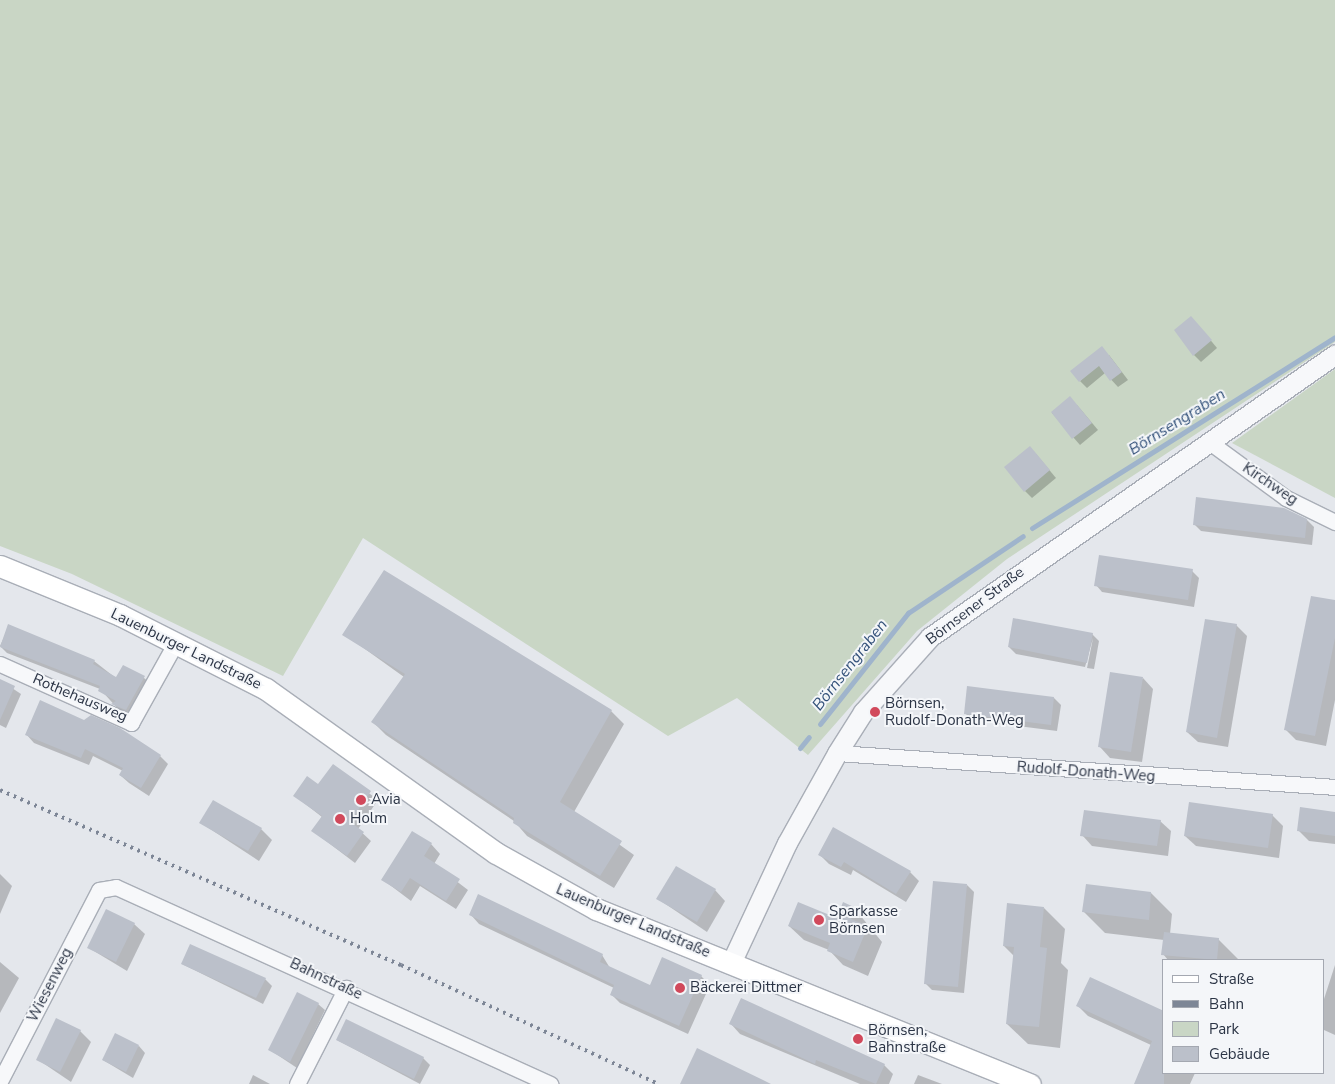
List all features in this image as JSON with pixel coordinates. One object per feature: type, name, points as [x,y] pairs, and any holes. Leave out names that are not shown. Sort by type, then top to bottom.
[{"type":"main road","name":"Lauenburger Landstraße","points":[[0,566],[176,642],[266,689],[416,798],[547,884],[596,909],[1030,1084]]},
{"type":"street","name":"Börnsener Straße","points":[[731,963],[787,843],[837,753],[863,712],[930,637],[1335,354]]},
{"type":"street","name":"Kirchweg","points":[[1208,441],[1286,498],[1335,522]]},
{"type":"street","name":"Rothehausweg","points":[[0,664],[131,723],[176,642]]},
{"type":"street","name":"Rudolf-Donath-Weg","points":[[837,753],[1335,787]]},
{"type":"street","name":"Bahnstraße","points":[[99,890],[116,887],[346,988],[550,1084]]},
{"type":"street","name":"Wiesenweg","points":[[0,1081],[99,890]]},
{"type":"street","points":[[297,1084],[346,988]]},
{"type":"green space","points":[[0,0],[1335,0],[1335,342],[1007,559],[917,631],[808,755],[737,698],[668,736],[363,538],[283,676],[72,574],[0,546]]},
{"type":"green space","points":[[1335,369],[1335,498],[1232,443]]},
{"type":"building","points":[[1191,316],[1212,340],[1193,356],[1174,330]]},
{"type":"building","points":[[1102,346],[1122,372],[1110,381],[1099,366],[1079,382],[1070,371]]},
{"type":"building","points":[[1070,396],[1092,423],[1072,439],[1051,412]]},
{"type":"building","points":[[1030,446],[1050,470],[1024,492],[1004,467]]},
{"type":"building","points":[[1196,497],[1284,508],[1307,519],[1305,538],[1193,525]]},
{"type":"building","points":[[1099,555],[1193,569],[1188,600],[1094,586]]},
{"type":"building","points":[[384,570],[612,710],[560,802],[622,841],[600,876],[513,823],[514,818],[371,722],[405,674],[342,635]]},
{"type":"building","points":[[1311,596],[1335,600],[1335,638],[1315,736],[1284,730]]},
{"type":"building","points":[[1013,618],[1093,633],[1087,663],[1008,647]]},
{"type":"building","points":[[1205,619],[1237,624],[1217,738],[1186,732]]},
{"type":"building","points":[[8,624],[95,660],[93,664],[116,677],[123,665],[145,676],[126,710],[111,704],[116,701],[98,691],[100,686],[0,647]]},
{"type":"building","points":[[1110,672],[1143,677],[1131,752],[1098,747]]},
{"type":"building","points":[[0,679],[15,686],[0,720]]},
{"type":"building","points":[[967,686],[1054,697],[1051,725],[964,714]]},
{"type":"building","points":[[40,700],[84,720],[91,715],[120,728],[161,755],[141,788],[119,775],[123,768],[85,749],[81,758],[25,735]]},
{"type":"building","points":[[333,764],[371,791],[350,822],[364,832],[347,856],[311,831],[322,816],[293,796],[307,776],[318,784]]},
{"type":"building","points":[[213,800],[262,828],[248,851],[199,823]]},
{"type":"building","points":[[1189,802],[1273,814],[1268,848],[1184,836]]},
{"type":"building","points":[[1300,807],[1335,812],[1335,836],[1297,831]]},
{"type":"building","points":[[1084,810],[1161,820],[1157,846],[1080,836]]},
{"type":"building","points":[[833,827],[911,871],[896,894],[844,862],[841,867],[818,855]]},
{"type":"building","points":[[412,831],[432,843],[424,856],[460,879],[446,901],[410,878],[401,892],[381,880]]},
{"type":"building","points":[[676,866],[716,889],[697,922],[656,899]]},
{"type":"building","points":[[933,881],[967,884],[958,987],[924,984]]},
{"type":"building","points":[[1086,884],[1151,892],[1149,920],[1082,912]]},
{"type":"building","points":[[478,894],[603,954],[600,962],[650,985],[662,957],[702,975],[679,1026],[610,995],[614,985],[469,915]]},
{"type":"building","points":[[798,902],[837,918],[843,902],[856,908],[851,919],[868,926],[853,962],[827,951],[830,943],[788,926]]},
{"type":"building","points":[[1007,903],[1044,907],[1040,947],[1047,948],[1039,1027],[1006,1024],[1014,947],[1003,946]]},
{"type":"building","points":[[106,909],[135,923],[116,962],[87,948]]},
{"type":"building","points":[[1164,932],[1219,938],[1217,959],[1161,955]]},
{"type":"building","points":[[190,944],[266,978],[256,998],[181,964]]},
{"type":"building","points":[[1090,977],[1162,1010],[1162,1074],[1164,1074],[1164,1084],[1134,1084],[1152,1041],[1076,1006]]},
{"type":"building","points":[[297,992],[319,1003],[290,1062],[268,1050]]},
{"type":"building","points":[[741,998],[885,1064],[876,1084],[816,1060],[815,1064],[729,1024]]},
{"type":"building","points":[[56,1018],[81,1030],[60,1072],[36,1060]]},
{"type":"building","points":[[346,1019],[424,1057],[414,1079],[336,1040]]},
{"type":"building","points":[[115,1033],[139,1045],[126,1072],[102,1060]]},
{"type":"building","points":[[697,1048],[771,1084],[680,1084]]},
{"type":"waterway","name":"Börnsengraben","points":[[1032,528],[1335,337]]},
{"type":"waterway","name":"Börnsengraben","points":[[820,724],[908,613],[1023,536]]},
{"type":"waterway","name":"Börnsengraben","points":[[800,748],[809,737]]},
{"type":"railway","points":[[0,790],[401,965],[658,1084]]},
{"type":"place","name":"Börnsen, Rudolf-Donath-Weg","points":[[875,712]]},
{"type":"place","name":"Avia","points":[[361,800]]},
{"type":"place","name":"Holm","points":[[340,819]]},
{"type":"place","name":"Sparkasse Börnsen","points":[[819,920]]},
{"type":"place","name":"Bäckerei Dittmer","points":[[680,988]]},
{"type":"place","name":"Börnsen, Bahnstraße","points":[[858,1039]]}]
